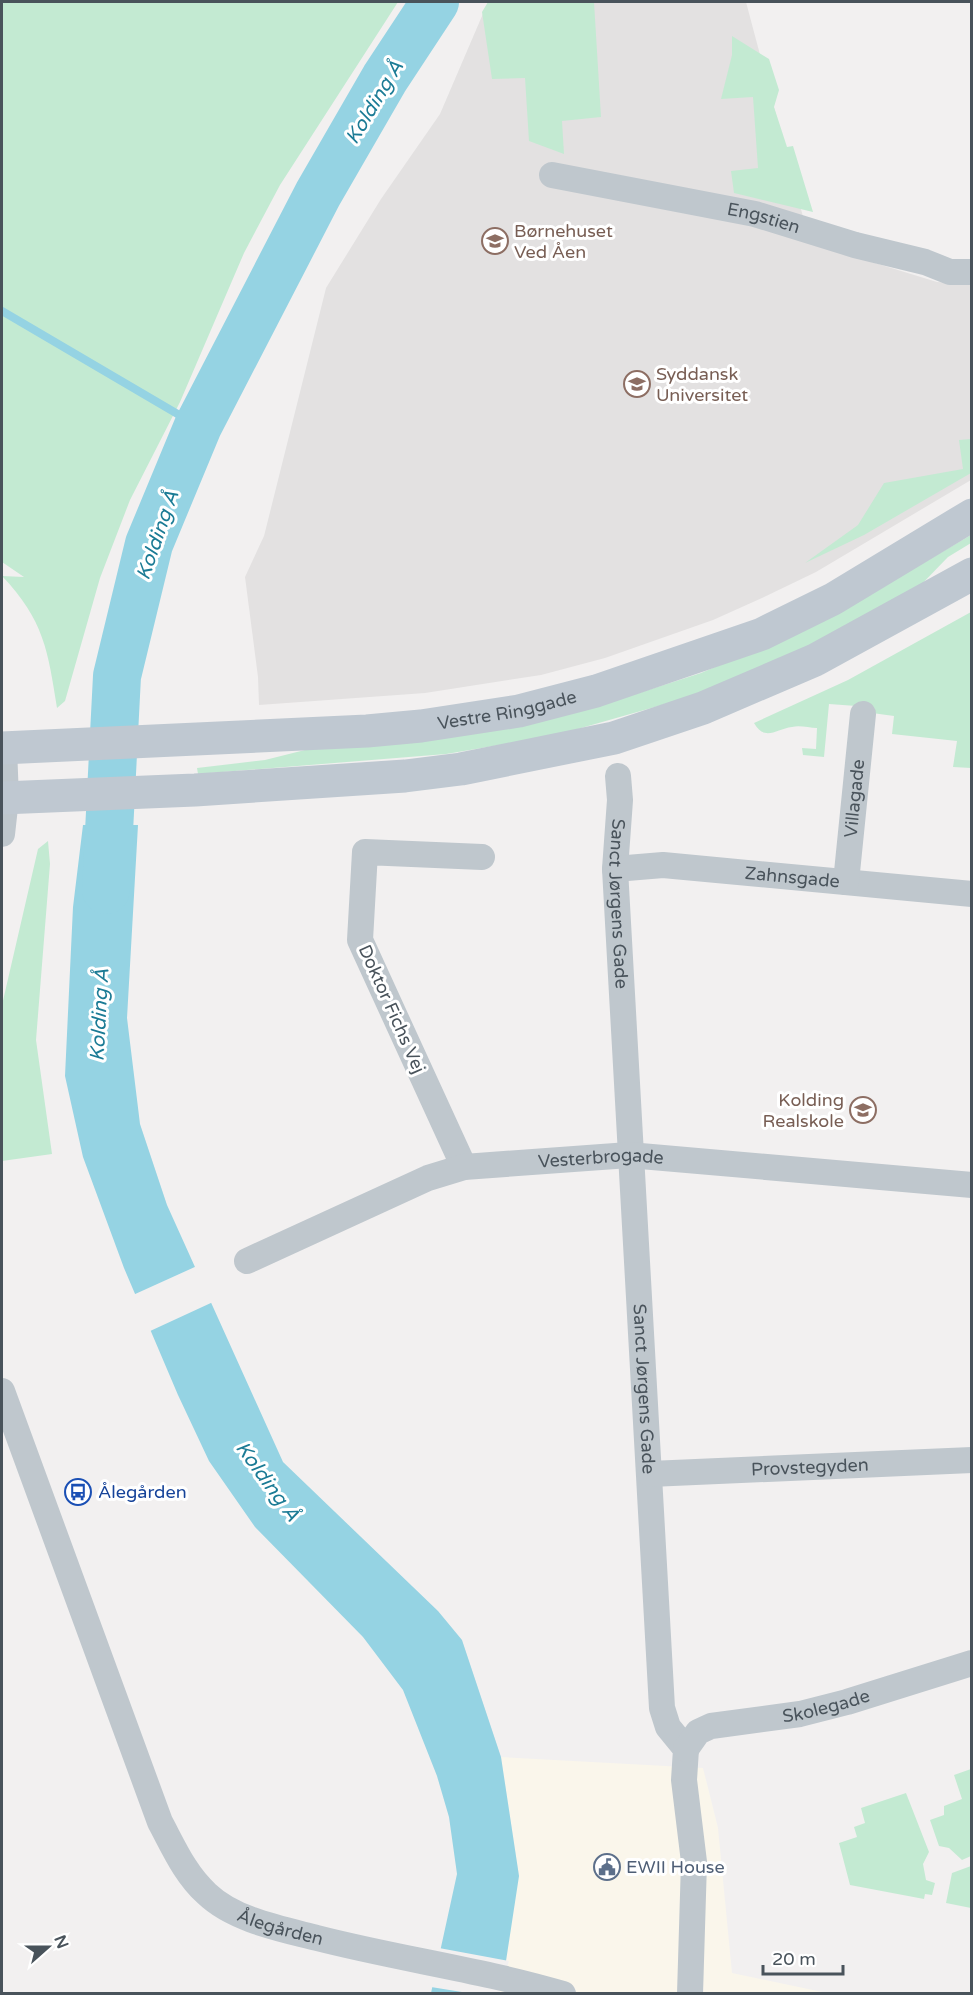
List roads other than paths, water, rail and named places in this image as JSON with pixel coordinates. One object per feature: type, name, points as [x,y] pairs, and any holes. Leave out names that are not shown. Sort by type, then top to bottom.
[{"type":"main road","name":"Vestre Ringgade","points":[[3,748],[193,740],[421,726],[519,711],[596,691],[762,634],[833,599],[972,515]]},
{"type":"main road","points":[[4,798],[195,790],[405,776],[461,769],[627,735],[703,708],[816,660],[972,574]]},
{"type":"street","name":"Engstien","points":[[552,175],[755,214],[855,245],[924,262],[950,272],[972,272]]},
{"type":"street","name":"Villagade","points":[[846,882],[862,714]]},
{"type":"street","points":[[2,834],[3,748]]},
{"type":"street","name":"Sanct Jørgens Gade","points":[[618,776],[620,800],[615,869],[662,1708],[668,1727],[686,1749]]},
{"type":"street","name":"Doktor Fichs Vej","points":[[464,1167],[360,940],[365,852],[482,857]]},
{"type":"street","name":"Zahnsgade","points":[[615,869],[663,865],[972,894]]},
{"type":"street","name":"Vesterbrogade","points":[[247,1261],[428,1179],[464,1167],[630,1155],[972,1185]]},
{"type":"street","name":"Ålegården","points":[[2,1391],[160,1822],[185,1869],[208,1896],[230,1910],[256,1920],[391,1957],[506,1978],[563,1994]]},
{"type":"street","name":"Provstegyden","points":[[650,1474],[972,1460]]},
{"type":"street","name":"Skolegade","points":[[686,1749],[698,1732],[711,1726],[810,1712],[972,1663]]},
{"type":"street","points":[[686,1749],[684,1780],[694,1862],[690,1994]]},
{"type":"water","points":[[83,825],[138,825],[127,1018],[140,1124],[167,1205],[283,1462],[438,1611],[462,1640],[501,1757],[519,1876],[506,1961],[496,1993],[431,1993],[457,1874],[449,1817],[437,1776],[403,1690],[363,1637],[255,1527],[209,1461],[124,1268],[83,1157],[65,1076],[73,907]]},
{"type":"waterway","name":"Kolding Å","points":[[106,890],[117,676],[149,544],[198,426],[318,194],[385,78],[435,2]]},
{"type":"waterway","points":[[2,311],[198,426]]},
{"type":"place","name":"Børnehuset Ved Åen","points":[[495,241]]},
{"type":"place","name":"Syddansk Universitet","points":[[637,384]]},
{"type":"place","name":"Kolding Realskole","points":[[863,1110]]},
{"type":"place","name":"Ålegården","points":[[78,1492]]},
{"type":"place","name":"EWII House","points":[[607,1867]]}]
